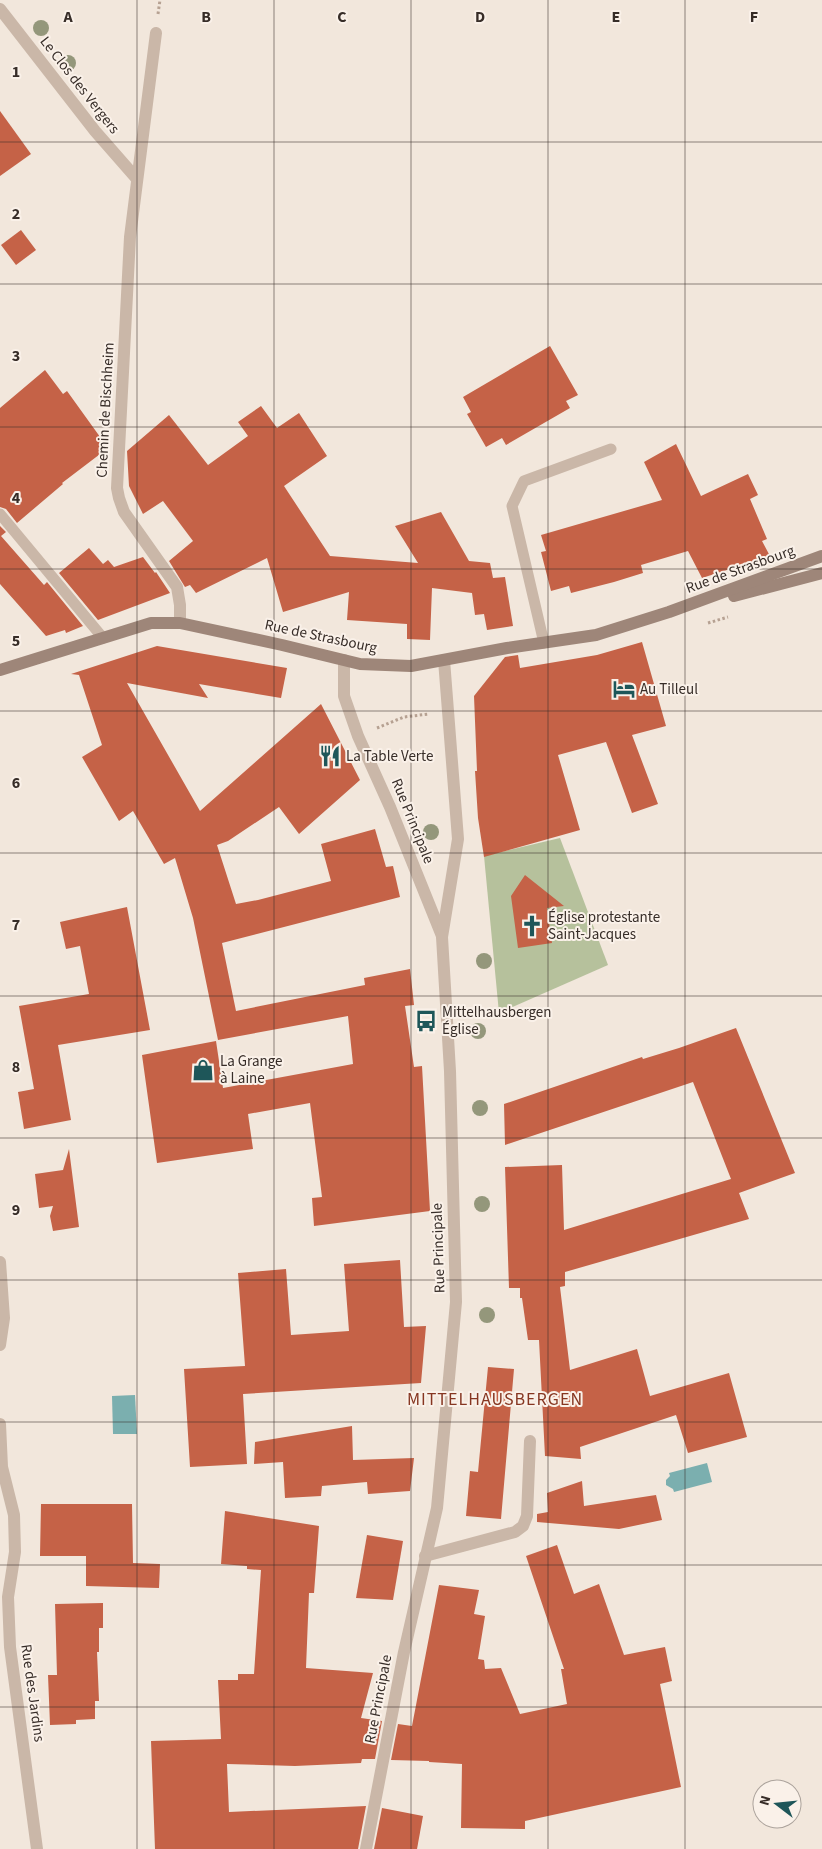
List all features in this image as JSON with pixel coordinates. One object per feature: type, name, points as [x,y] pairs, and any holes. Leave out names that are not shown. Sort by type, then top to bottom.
[{"type":"main road","name":"Rue de Strasbourg","points":[[0,670],[151,622],[180,624],[282,644],[360,664],[411,666],[596,635],[669,612],[822,556]]},
{"type":"main road","name":"Rue de Strasbourg","points":[[669,612],[822,574]]},
{"type":"street","name":"Le Clos des Vergers","points":[[0,9],[95,131],[137,179]]},
{"type":"street","name":"Chemin de Bischheim","points":[[156,33],[130,237],[117,488],[118,498],[124,512],[178,587],[180,624]]},
{"type":"street","name":"Rue Principale","points":[[344,660],[344,696],[358,736],[390,807],[442,937]]},
{"type":"street","name":"Rue Principale","points":[[366,1849],[404,1652],[437,1508],[456,1302],[450,1071],[442,937],[458,840],[444,660]]},
{"type":"street","points":[[0,1262],[4,1318],[0,1345]]},
{"type":"street","name":"Rue des Jardins","points":[[0,1424],[2,1467],[14,1515],[15,1552],[8,1597],[10,1647],[37,1849]]},
{"type":"street","points":[[425,1556],[515,1532],[523,1526],[527,1516],[530,1441]]},
{"type":"lane","points":[[544,643],[512,506],[524,482],[611,450]]},
{"type":"lane","points":[[0,514],[103,638]]},
{"type":"path","points":[[358,736],[404,717],[449,712]]},
{"type":"green space","points":[[560,838],[608,965],[499,1013],[484,856]]},
{"type":"water","points":[[135,1395],[137,1434],[113,1434],[112,1396]]},
{"type":"water","points":[[707,1463],[712,1482],[674,1492],[673,1489],[666,1485],[666,1480],[670,1476],[669,1473]]},
{"type":"building","points":[[0,111],[31,154],[0,176]]},
{"type":"building","points":[[21,230],[36,250],[16,265],[1,245]]},
{"type":"building","points":[[550,346],[578,395],[566,401],[570,408],[506,445],[502,438],[486,447],[467,414],[471,412],[463,397]]},
{"type":"building","points":[[45,370],[63,394],[67,391],[108,448],[62,483],[17,523],[6,509],[0,507],[0,408]]},
{"type":"building","points":[[261,406],[277,428],[299,413],[327,456],[284,486],[330,556],[418,563],[395,526],[441,512],[469,561],[490,563],[493,578],[505,577],[513,626],[487,630],[484,614],[475,615],[472,593],[432,588],[430,640],[407,639],[407,624],[347,620],[349,592],[283,612],[267,558],[196,593],[190,585],[185,587],[169,561],[193,541],[163,501],[143,514],[129,486],[127,451],[169,415],[208,465],[248,436],[238,422]]},
{"type":"building","points":[[676,444],[701,496],[748,474],[758,495],[750,499],[767,539],[762,541],[770,556],[702,578],[688,551],[641,565],[643,573],[614,582],[571,593],[569,586],[551,591],[541,552],[546,551],[541,535],[662,500],[644,462]]},
{"type":"building","points":[[0,526],[6,532],[1,536],[44,585],[47,582],[83,626],[66,633],[65,630],[46,636],[0,584]]},
{"type":"building","points":[[89,548],[103,564],[108,560],[114,567],[143,557],[170,593],[98,620],[59,573]]},
{"type":"building","points":[[642,642],[666,726],[632,735],[658,804],[632,813],[606,742],[558,755],[580,830],[484,857],[478,818],[475,771],[477,771],[474,696],[505,657],[518,655],[520,668],[597,655]]},
{"type":"building","points":[[157,646],[287,668],[281,698],[199,684],[208,698],[127,683],[200,811],[321,704],[360,780],[299,834],[279,807],[228,841],[217,845],[236,904],[331,881],[321,844],[375,829],[386,867],[393,866],[400,897],[222,943],[236,1011],[365,985],[364,978],[410,969],[414,1005],[405,1006],[414,1067],[422,1066],[430,1211],[314,1226],[312,1198],[322,1197],[310,1103],[248,1114],[253,1149],[157,1163],[142,1055],[216,1041],[223,1088],[353,1064],[348,1016],[218,1040],[193,918],[175,858],[164,864],[133,811],[119,821],[82,757],[102,745],[79,675],[71,674]]},
{"type":"building","name":"Église protestante Saint-Jacques","points":[[525,875],[564,906],[547,908],[552,943],[518,948],[511,896]]},
{"type":"building","points":[[127,907],[150,1030],[58,1045],[71,1120],[24,1129],[18,1092],[34,1089],[19,1006],[89,994],[80,946],[66,949],[60,922]]},
{"type":"building","points":[[736,1028],[795,1173],[739,1193],[749,1219],[565,1272],[565,1286],[560,1287],[570,1370],[637,1349],[650,1396],[729,1373],[747,1437],[688,1453],[676,1415],[580,1447],[581,1459],[545,1456],[539,1340],[528,1340],[522,1298],[520,1298],[520,1288],[509,1288],[505,1167],[562,1165],[564,1230],[731,1179],[693,1082],[505,1145],[504,1104],[642,1057],[643,1059],[679,1048]]},
{"type":"building","points":[[69,1149],[79,1227],[53,1231],[50,1216],[53,1206],[39,1208],[35,1174],[63,1170]]},
{"type":"building","points":[[400,1260],[404,1327],[426,1326],[421,1383],[243,1394],[247,1464],[190,1467],[184,1369],[245,1366],[238,1273],[286,1269],[291,1335],[349,1331],[344,1264]]},
{"type":"building","points":[[488,1367],[514,1369],[501,1519],[466,1516],[470,1471],[478,1472]]},
{"type":"building","points":[[352,1426],[353,1460],[414,1458],[410,1491],[368,1494],[367,1482],[322,1486],[321,1496],[285,1498],[283,1462],[254,1464],[255,1442]]},
{"type":"building","points":[[582,1481],[584,1506],[656,1495],[662,1520],[619,1529],[537,1522],[537,1514],[548,1512],[547,1493]]},
{"type":"building","points":[[41,1504],[132,1504],[133,1563],[160,1564],[159,1588],[86,1586],[86,1556],[40,1556]]},
{"type":"building","points":[[225,1511],[319,1526],[314,1593],[309,1593],[306,1668],[373,1673],[361,1718],[382,1721],[375,1759],[362,1759],[361,1763],[295,1766],[227,1764],[229,1812],[366,1806],[358,1849],[155,1849],[151,1741],[221,1739],[218,1680],[238,1680],[238,1674],[254,1674],[261,1570],[247,1569],[247,1566],[221,1564]]},
{"type":"building","points":[[367,1535],[403,1541],[393,1600],[356,1598]]},
{"type":"building","points":[[557,1545],[574,1594],[599,1584],[624,1655],[665,1647],[672,1681],[660,1684],[681,1787],[525,1821],[525,1829],[461,1828],[462,1764],[391,1760],[398,1724],[412,1726],[439,1585],[479,1590],[474,1614],[485,1616],[478,1659],[484,1660],[485,1669],[501,1668],[520,1714],[567,1704],[561,1669],[564,1669],[526,1556]]},
{"type":"building","points":[[103,1603],[103,1628],[99,1628],[99,1652],[97,1652],[99,1701],[95,1701],[95,1719],[76,1720],[76,1724],[50,1725],[48,1675],[57,1675],[55,1604]]},
{"type":"building","points":[[382,1808],[423,1816],[417,1849],[374,1849]]},
{"type":"place","name":"Au Tilleul","points":[[624,689]]},
{"type":"place","name":"La Table Verte","points":[[330,756]]},
{"type":"place","name":"Église protestante Saint-Jacques","points":[[532,926]]},
{"type":"place","name":"Mittelhausbergen Église","points":[[426,1021]]},
{"type":"place","name":"La Grange à Laine","points":[[203,1070]]},
{"type":"district","name":"MITTELHAUSBERGEN","points":[[495,1399]]}]
